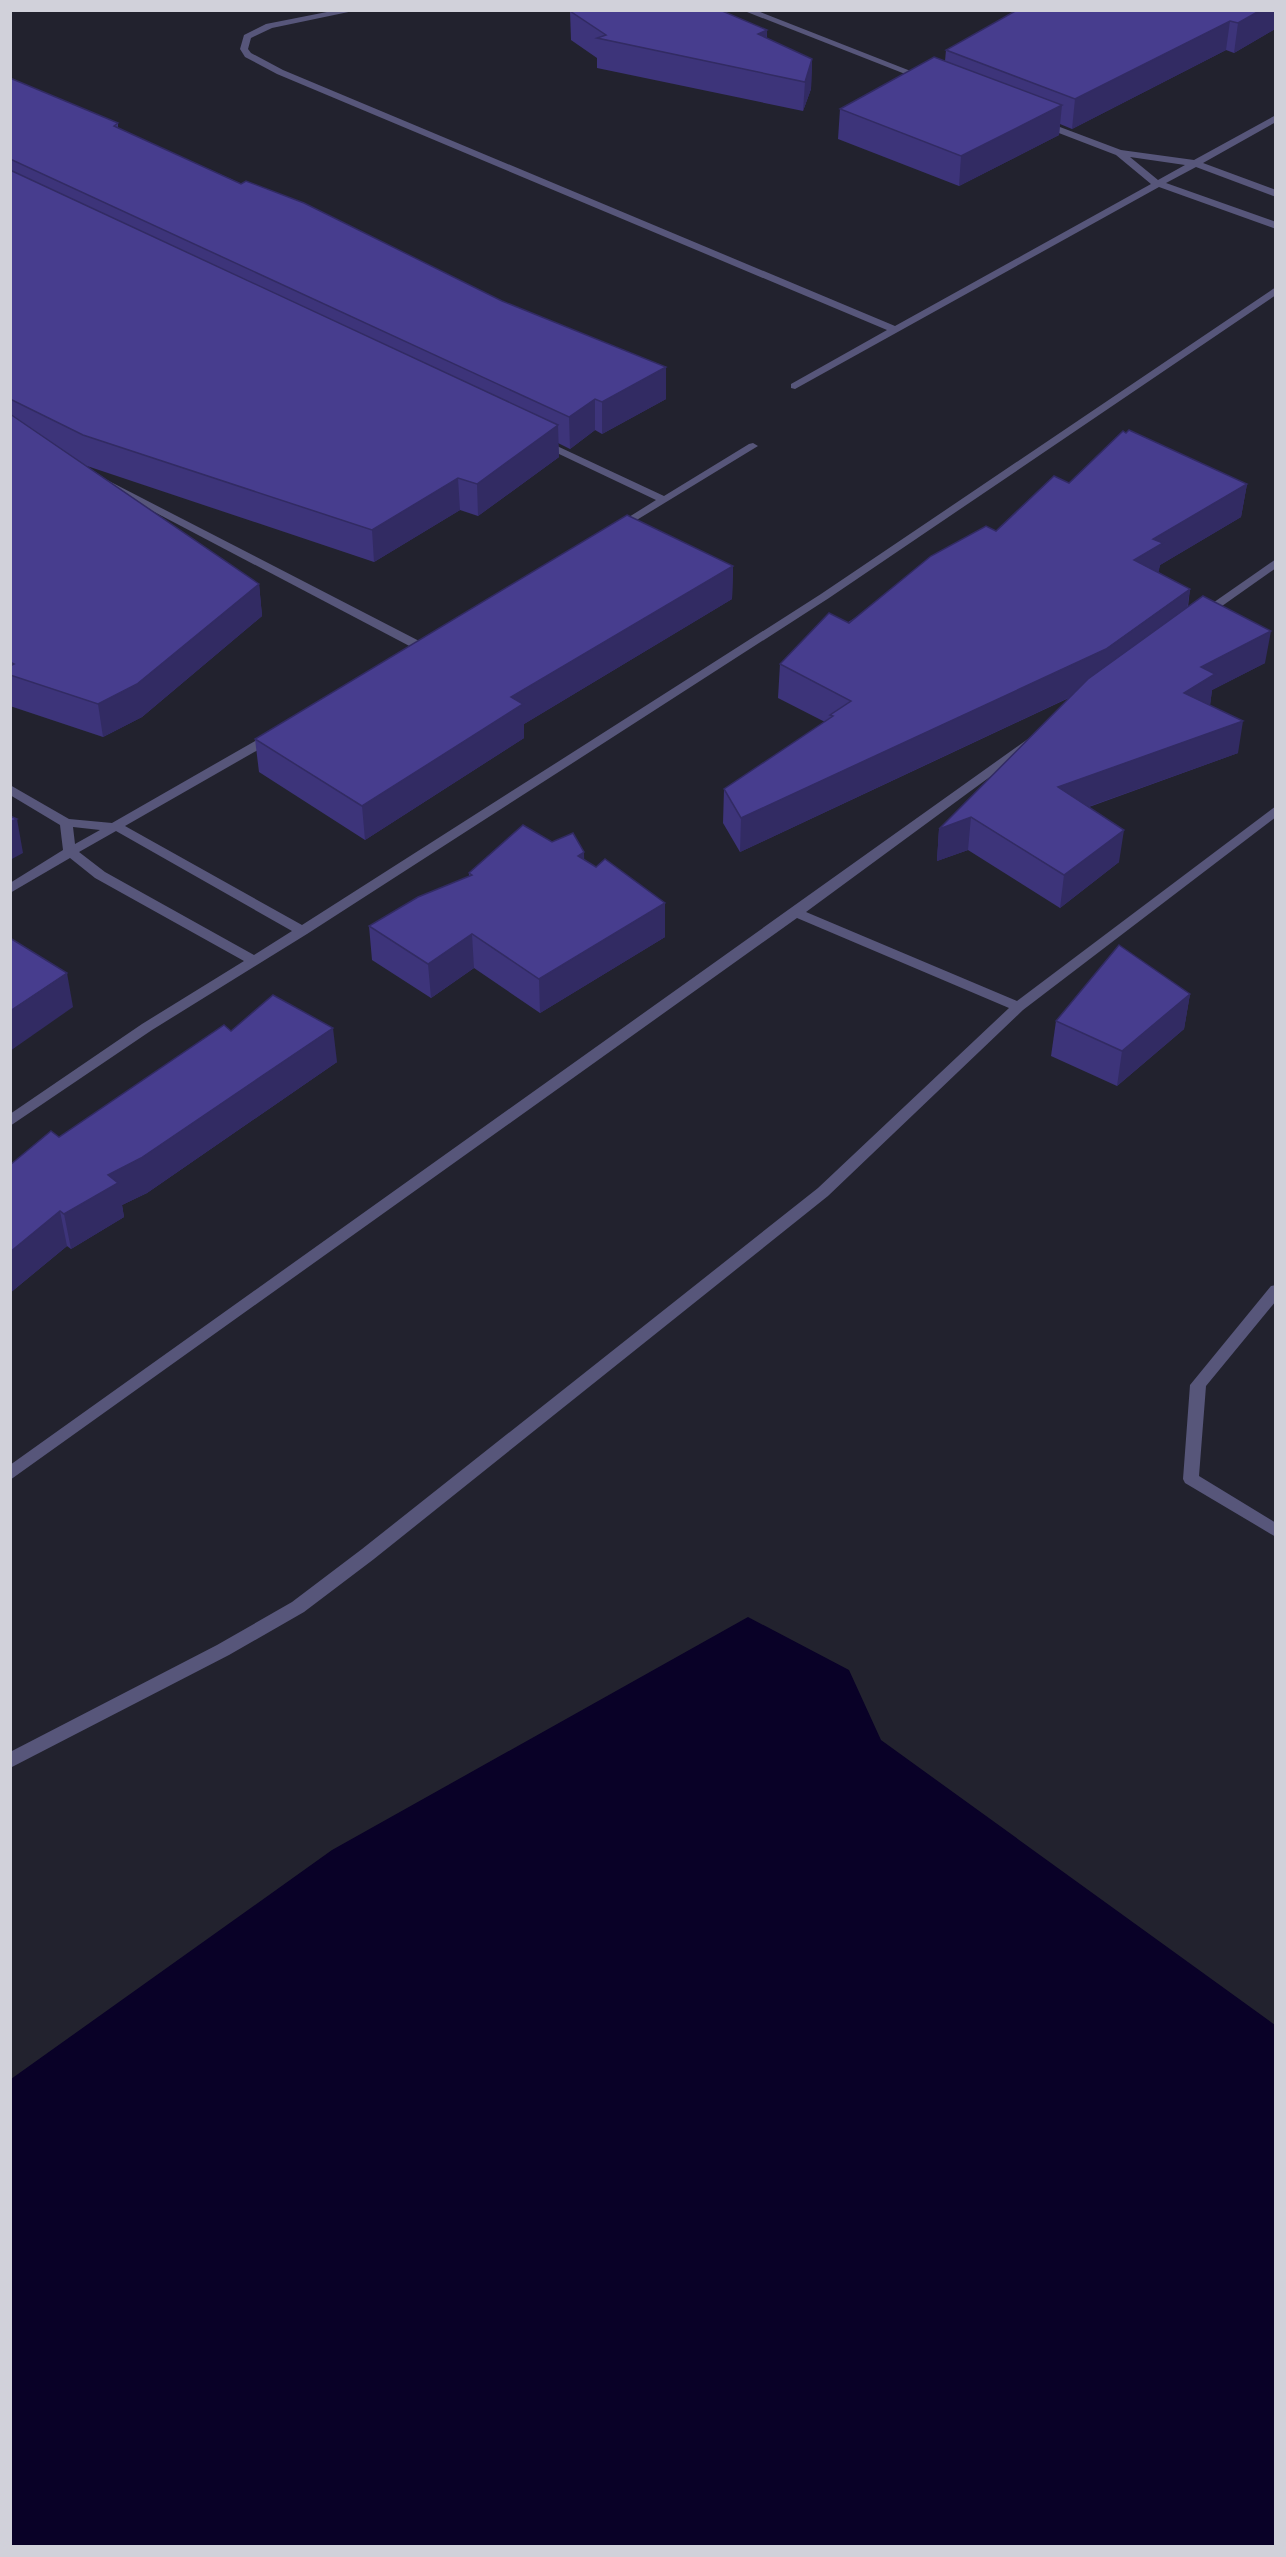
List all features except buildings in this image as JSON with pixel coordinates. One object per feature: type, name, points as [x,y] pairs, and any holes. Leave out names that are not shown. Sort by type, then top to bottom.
[{"type":"street","points":[[354,10],[269,26],[247,37],[244,49],[248,55],[280,72],[895,330]]},
{"type":"street","points":[[747,10],[933,82]]},
{"type":"street","points":[[795,386],[1275,118]]},
{"type":"street","points":[[1032,119],[1119,153],[1195,163],[1275,194]]},
{"type":"street","points":[[1119,153],[1156,183],[1275,226]]},
{"type":"street","points":[[10,1121],[147,1027],[302,932],[825,596],[1275,290]]},
{"type":"street","points":[[536,439],[664,500]]},
{"type":"street","points":[[603,537],[753,447]]},
{"type":"street","points":[[95,477],[421,647]]},
{"type":"street","points":[[1189,625],[1275,562]]},
{"type":"street","points":[[10,889],[70,852],[287,728]]},
{"type":"street","points":[[10,1474],[796,913],[1045,730]]},
{"type":"street","points":[[10,789],[66,823],[118,826],[302,932]]},
{"type":"street","points":[[10,1761],[222,1650],[298,1607],[368,1554],[823,1191],[1018,1007],[1275,810]]},
{"type":"street","points":[[66,823],[70,852],[100,875],[255,961]]},
{"type":"street","points":[[796,913],[1018,1007]]},
{"type":"street","points":[[1275,1290],[1198,1385],[1191,1479],[1275,1531]]},
{"type":"shaded area","points":[[748,1617],[849,1670],[881,1740],[1275,2025],[1275,2546],[11,2546],[11,2079],[332,1850]]}]
